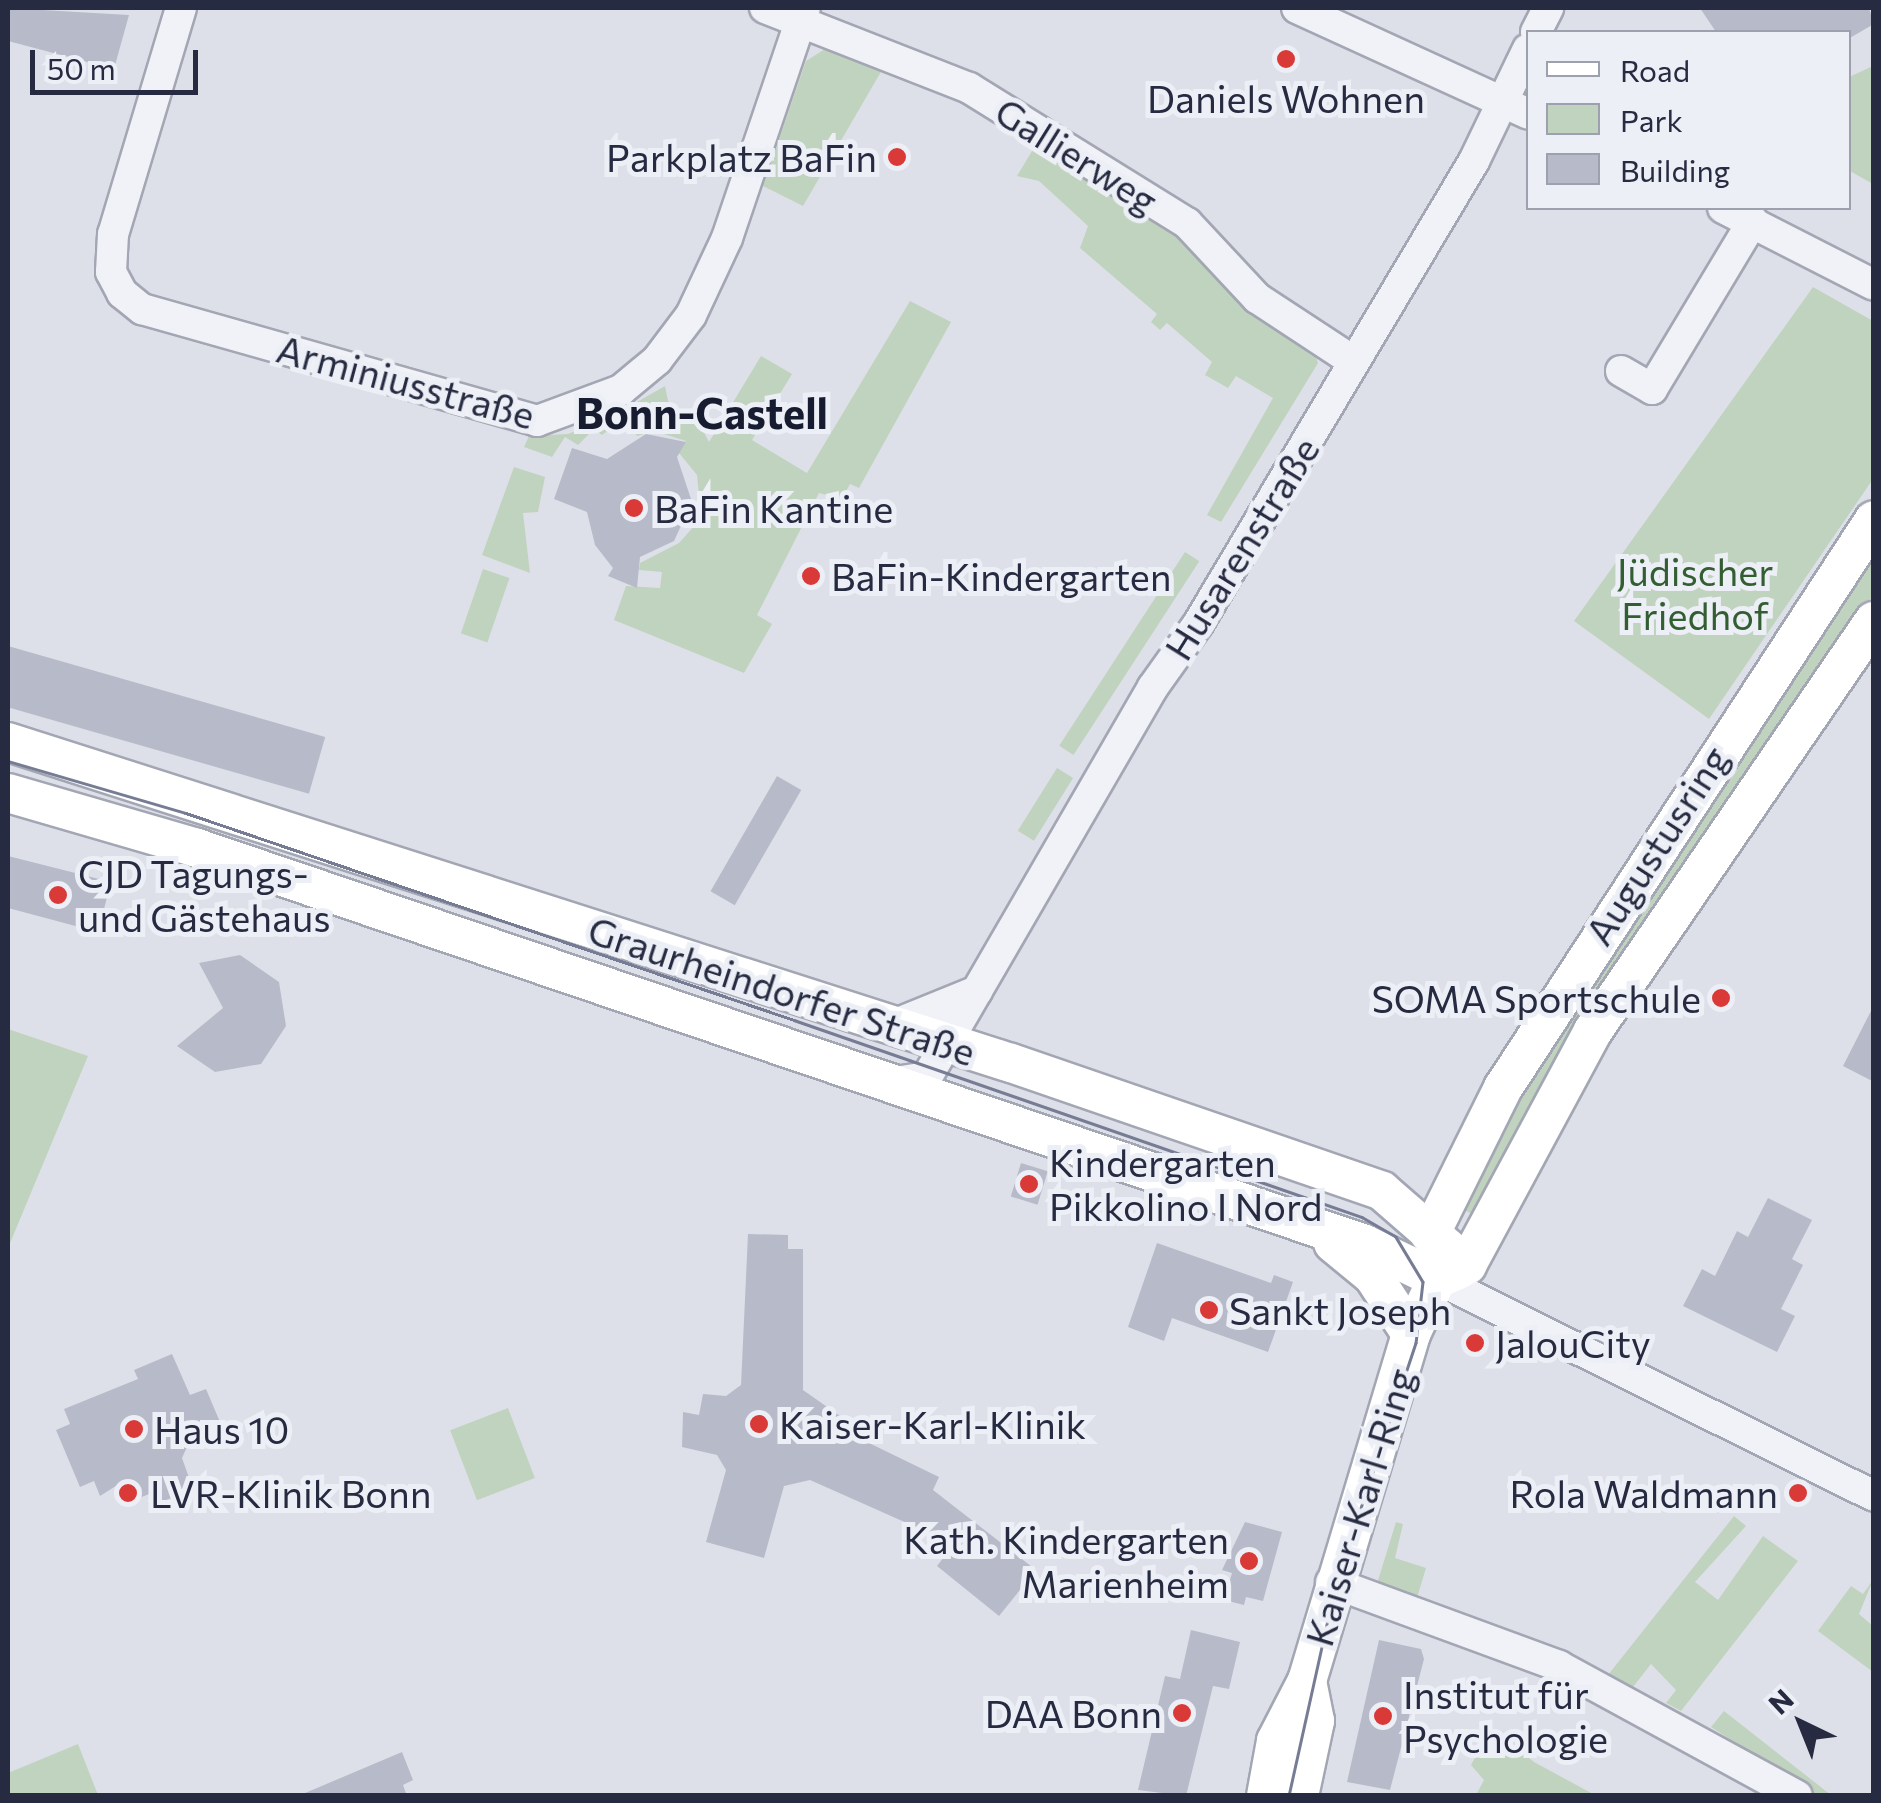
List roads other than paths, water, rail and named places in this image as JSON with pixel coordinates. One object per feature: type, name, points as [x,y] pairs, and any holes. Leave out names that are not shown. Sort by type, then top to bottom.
[{"type":"main road","name":"Augustusring","points":[[1430,1235],[1465,1163],[1581,962],[1874,520]]},
{"type":"main road","name":"Augustusring","points":[[1452,1272],[1593,1031],[1874,621]]},
{"type":"main road","name":"Graurheindorfer Straße","points":[[8,742],[948,1043],[1382,1192],[1430,1235],[1452,1272]]},
{"type":"main road","name":"Graurheindorfer Straße","points":[[8,793],[197,848],[949,1108],[1312,1230],[1452,1272]]},
{"type":"main road","points":[[1382,1192],[1465,1163]]},
{"type":"main road","points":[[1312,1230],[1354,1256],[1412,1334]]},
{"type":"main road","name":"Kaiser-Karl-Ring","points":[[1266,1796],[1276,1742],[1307,1681],[1331,1582],[1412,1334],[1452,1272]]},
{"type":"main road","name":"Kaiser-Karl-Ring","points":[[1299,1796],[1314,1721],[1307,1681]]},
{"type":"street","name":"Arminiusstraße","points":[[181,8],[113,234],[110,272],[122,293],[142,309],[538,421],[621,390],[657,360],[691,315],[727,238],[803,14]]},
{"type":"street","name":"Gallierweg","points":[[765,8],[803,14],[969,88],[1187,223],[1257,298],[1353,360]]},
{"type":"street","points":[[1297,8],[1516,109]]},
{"type":"street","name":"Husarenstraße","points":[[927,1077],[1353,360],[1516,109],[1526,59]]},
{"type":"street","points":[[1728,210],[1874,284]]},
{"type":"street","points":[[1621,370],[1652,389],[1753,221]]},
{"type":"street","points":[[891,1026],[977,991]]},
{"type":"street","points":[[882,1083],[914,1085],[927,1077],[949,1108]]},
{"type":"street","name":"Graurheindorfer Straße","points":[[1452,1272],[1516,1312],[1874,1496]]},
{"type":"street","points":[[1331,1582],[1559,1666],[1798,1796]]},
{"type":"tram line","points":[[8,761],[186,813],[794,1020],[1362,1217],[1396,1237],[1423,1282],[1416,1343],[1336,1584],[1289,1796]]},
{"type":"place","name":"Daniels Wohnen","points":[[1286,59]]},
{"type":"place","name":"Parkplatz BaFin","points":[[897,157]]},
{"type":"place","name":"BaFin Kantine","points":[[634,508]]},
{"type":"place","name":"BaFin-Kindergarten","points":[[811,576]]},
{"type":"place","name":"CJD Tagungs- und Gästehaus","points":[[58,895]]},
{"type":"place","name":"SOMA Sportschule","points":[[1721,998]]},
{"type":"place","name":"Kindergarten Pikkolino I Nord","points":[[1029,1184]]},
{"type":"place","name":"Sankt Joseph","points":[[1209,1310]]},
{"type":"place","name":"JalouCity","points":[[1475,1343]]},
{"type":"place","name":"Kaiser-Karl-Klinik","points":[[759,1424]]},
{"type":"place","name":"Haus 10","points":[[134,1429]]},
{"type":"place","name":"LVR-Klinik Bonn","points":[[128,1493]]},
{"type":"place","name":"Rola Waldmann","points":[[1798,1493]]},
{"type":"place","name":"Kath. Kindergarten Marienheim","points":[[1249,1561]]},
{"type":"place","name":"DAA Bonn","points":[[1182,1713]]},
{"type":"place","name":"Institut für Psychologie","points":[[1383,1716]]},
{"type":"district","name":"Bonn-Castell","points":[[702,412]]},
{"type":"park label","name":"Jüdischer Friedhof","points":[[1695,593]]}]
